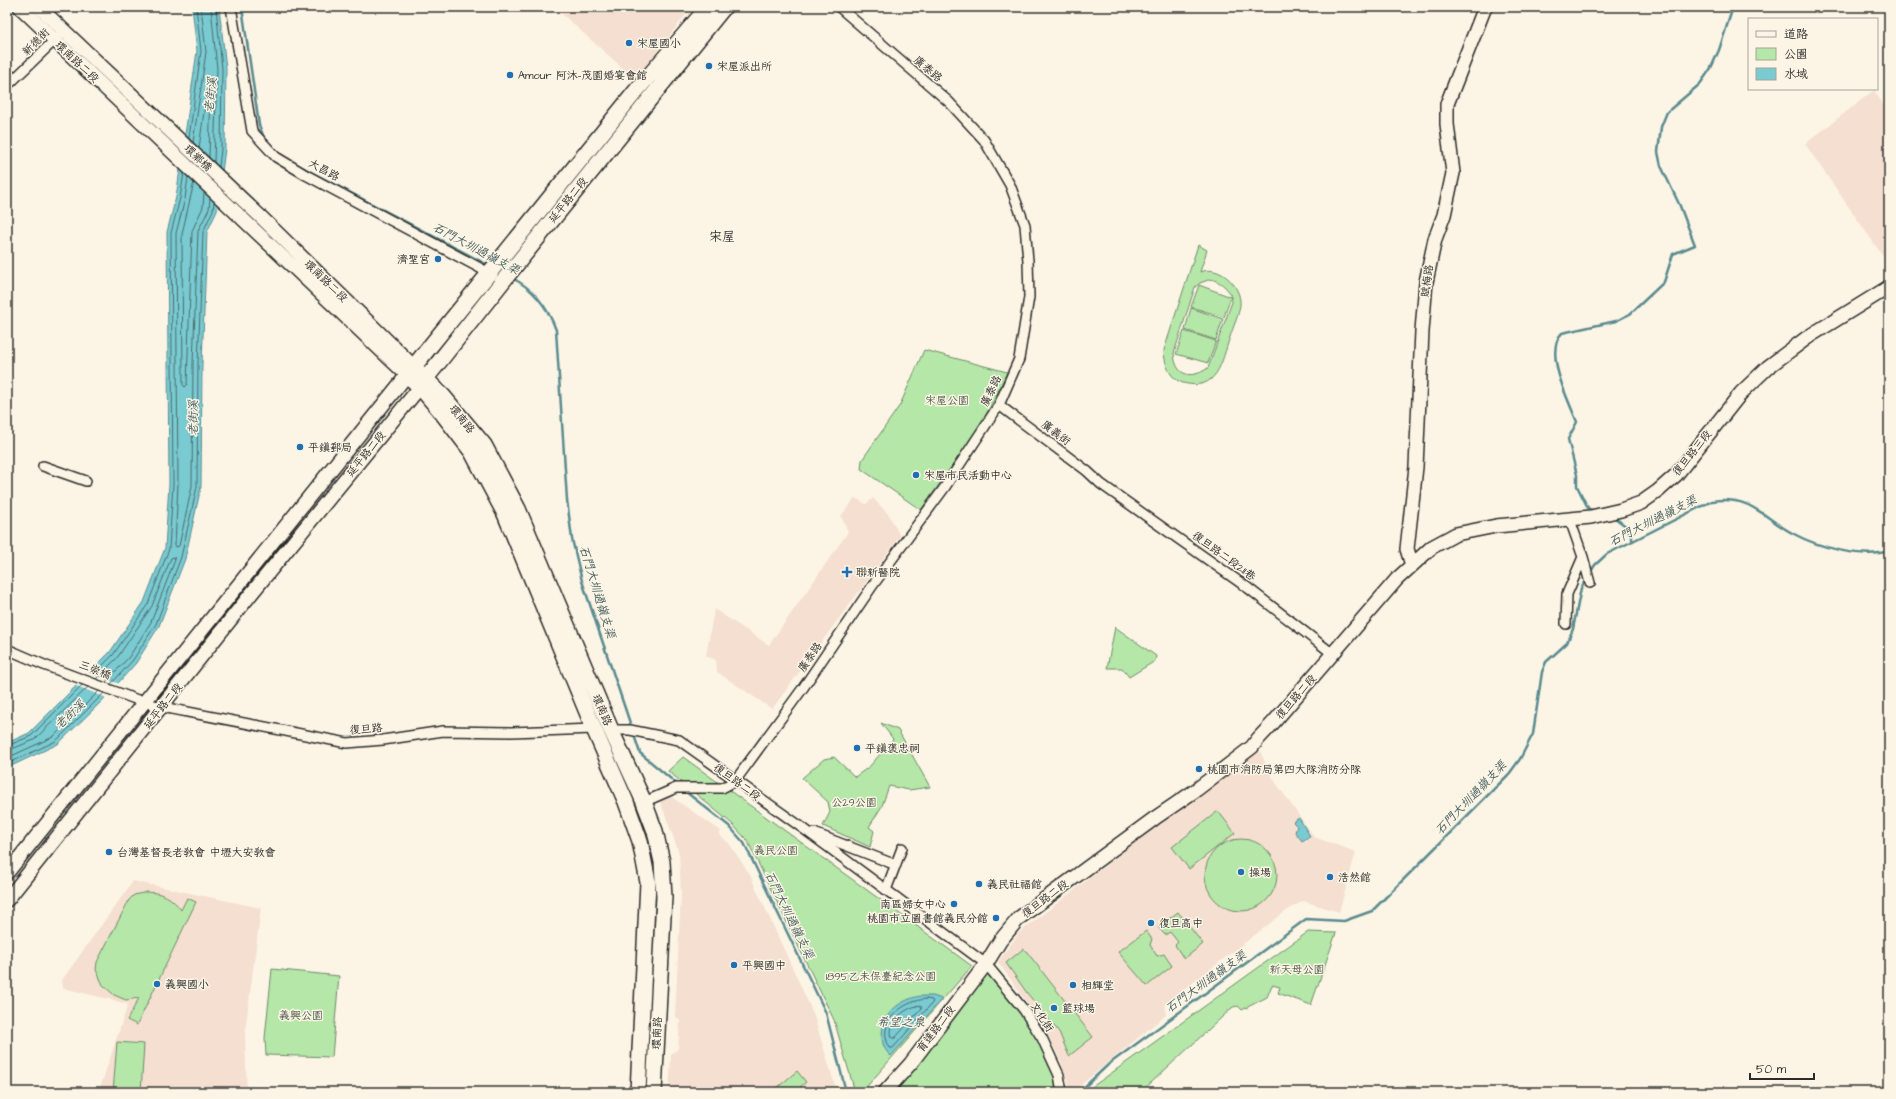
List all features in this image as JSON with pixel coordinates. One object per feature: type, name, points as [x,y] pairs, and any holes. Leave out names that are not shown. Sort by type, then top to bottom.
[{"type":"main road","name":"環南路二段","points":[[20,7],[152,133]]},
{"type":"main road","name":"環南路二段","points":[[39,7],[158,119]]},
{"type":"main road","name":"延平路二段","points":[[7,873],[489,272],[636,91],[708,7]]},
{"type":"main road","name":"延平路二段","points":[[7,900],[251,594],[423,383],[503,281],[724,7]]},
{"type":"main road","name":"賦梅路","points":[[1412,565],[1407,548],[1416,467],[1422,331],[1426,282],[1435,239],[1444,215],[1453,172],[1447,124],[1448,104],[1485,7]]},
{"type":"main road","name":"環鄉橋","points":[[158,119],[238,196]]},
{"type":"main road","name":"環鄉橋","points":[[152,133],[232,208]]},
{"type":"main road","name":"環南路二段","points":[[238,196],[411,371]]},
{"type":"main road","name":"環南路二段","points":[[232,208],[411,371]]},
{"type":"main road","name":"復旦路三段","points":[[1456,534],[1496,526],[1570,520],[1621,510],[1640,503],[1658,491],[1676,475],[1741,393],[1768,367],[1808,337],[1889,287]]},
{"type":"main road","name":"環南路","points":[[411,371],[423,383],[472,452],[505,514],[594,729],[626,802],[640,841],[645,859],[648,895],[638,1092]]},
{"type":"main road","name":"環南路","points":[[423,383],[443,396],[484,445],[518,509],[610,730],[644,802],[655,832],[662,862],[664,897],[654,1092]]},
{"type":"main road","name":"復旦路二段","points":[[986,964],[1000,941],[1019,918],[1155,818],[1196,790],[1252,747],[1397,579],[1432,547],[1456,534]]},
{"type":"main road","name":"復旦路二段","points":[[594,729],[610,730]]},
{"type":"main road","name":"育達路二段","points":[[885,1092],[910,1063],[986,964]]},
{"type":"main road","points":[[642,1033],[657,1033]]},
{"type":"street","name":"大昌路","points":[[231,7],[252,131],[264,146],[276,157],[306,175],[489,272],[503,281]]},
{"type":"street","name":"廣泰路","points":[[735,781],[804,688],[877,579],[945,487],[999,405],[1019,359],[1029,297],[1025,225],[1010,185],[984,140],[949,102],[839,7]]},
{"type":"street","name":"新德街","points":[[7,86],[64,30]]},
{"type":"street","name":"廣義街","points":[[999,405],[1087,471],[1098,481]]},
{"type":"street","points":[[43,466],[86,481]]},
{"type":"street","name":"復旦路二段211巷","points":[[1098,481],[1248,588],[1333,654]]},
{"type":"street","points":[[1570,520],[1583,557],[1589,582]]},
{"type":"street","points":[[1566,624],[1567,594],[1583,557]]},
{"type":"street","name":"三崇橋","points":[[7,648],[44,665],[62,670],[143,702]]},
{"type":"street","name":"復旦路","points":[[143,702],[347,743],[383,740],[443,731],[511,732],[594,729]]},
{"type":"street","name":"復旦路二段","points":[[610,730],[630,730],[679,740],[804,829],[986,964]]},
{"type":"street","points":[[644,802],[676,788],[722,788],[735,781]]},
{"type":"street","points":[[804,829],[896,865]]},
{"type":"street","points":[[886,890],[902,848]]},
{"type":"street","name":"文化街","points":[[986,964],[1024,1010],[1042,1038],[1059,1075],[1062,1092]]},
{"type":"shaded area","name":"宋屋國小","points":[[554,7],[692,7],[635,79]]},
{"type":"shaded area","points":[[1874,90],[1889,114],[1889,265],[1805,144]]},
{"type":"shaded area","name":"聯新醫院","points":[[855,498],[866,504],[873,498],[889,515],[900,536],[772,709],[717,672],[716,660],[706,656],[714,609],[769,645],[848,532],[841,516]]},
{"type":"shaded area","name":"復旦高中","points":[[1258,747],[1272,777],[1314,837],[1356,852],[1339,912],[1303,901],[1286,911],[1165,1004],[1166,1015],[1072,1092],[1069,1092],[1067,1079],[1061,1062],[1041,1022],[998,962],[1019,933]]},
{"type":"shaded area","name":"平興國中","points":[[670,796],[721,831],[719,835],[729,843],[750,875],[813,1013],[837,1092],[669,1092],[671,1054],[678,1049],[680,1020],[675,1016],[681,895],[679,853],[660,801]]},
{"type":"shaded area","name":"義興國小","points":[[133,881],[261,908],[245,1032],[247,1092],[99,1091],[128,1004],[63,988],[62,980]]},
{"type":"green space","points":[[1198,245],[1207,250],[1200,272],[1207,270],[1221,274],[1228,278],[1237,290],[1240,298],[1240,305],[1237,317],[1216,373],[1211,379],[1204,383],[1195,385],[1183,383],[1174,378],[1166,365],[1164,350]],"holes":[[[1211,279],[1215,280],[1226,288],[1232,298],[1232,302],[1208,368],[1196,374],[1185,374],[1177,367],[1174,353],[1195,287],[1200,283]]]},
{"type":"green space","points":[[1199,285],[1231,297],[1224,317],[1191,307]]},
{"type":"green space","points":[[1191,308],[1223,319],[1216,340],[1185,330]]},
{"type":"green space","points":[[1184,331],[1216,341],[1208,363],[1176,354]]},
{"type":"green space","name":"宋屋公園","points":[[924,350],[1007,372],[979,428],[921,510],[861,469],[862,460],[900,405]]},
{"type":"green space","points":[[1115,627],[1156,656],[1155,661],[1129,677],[1122,668],[1107,668]]},
{"type":"green space","name":"公29公園","points":[[881,723],[898,730],[930,787],[909,790],[889,786],[882,806],[869,827],[874,831],[870,847],[823,826],[830,812],[828,802],[802,778],[824,759],[834,757],[855,777],[870,766],[893,739]]},
{"type":"green space","name":"1895乙未保臺紀念公園","points":[[683,757],[972,966],[862,1092],[855,1092],[834,1020],[747,840],[731,823],[668,771]]},
{"type":"green space","points":[[1218,811],[1235,833],[1189,869],[1172,847]]},
{"type":"green space","name":"操場","points":[[1241,839],[1261,845],[1271,855],[1277,875],[1271,895],[1261,905],[1241,911],[1221,905],[1211,895],[1205,875],[1211,855],[1221,845]]},
{"type":"green space","points":[[147,892],[167,896],[181,910],[187,898],[196,902],[137,1025],[127,1020],[139,998],[126,1000],[114,995],[103,985],[96,970],[97,962],[129,900],[134,895]]},
{"type":"green space","points":[[1178,912],[1203,944],[1184,959],[1175,945],[1178,942],[1170,932],[1165,935],[1158,927]]},
{"type":"green space","points":[[1146,931],[1152,939],[1150,945],[1157,956],[1164,954],[1172,966],[1147,986],[1118,952]]},
{"type":"green space","name":"新天母公園","points":[[1308,932],[1336,933],[1311,1005],[1278,993],[1280,987],[1272,985],[1267,997],[1242,1010],[1238,1006],[1233,1007],[1141,1092],[1085,1092]]},
{"type":"green space","name":"籃球場","points":[[1023,949],[1027,952],[1093,1037],[1069,1056],[1059,1032],[1027,993],[1006,963]]},
{"type":"green space","name":"義興公園","points":[[272,969],[339,976],[332,1057],[266,1055],[265,1038]]},
{"type":"green space","name":"1895乙未保臺紀念公園","points":[[985,970],[1028,1016],[1059,1075],[1060,1092],[894,1092]]},
{"type":"green space","points":[[117,1042],[144,1044],[141,1092],[113,1092]]},
{"type":"green space","points":[[797,1071],[806,1082],[800,1087],[810,1092],[772,1092]]},
{"type":"water","name":"老街溪","points":[[192,7],[219,7],[226,68],[225,149],[217,211],[207,232],[202,364],[201,487],[185,559],[159,626],[136,663],[102,701],[58,744],[7,768],[7,743],[29,733],[110,652],[144,602],[165,548],[169,484],[167,232],[176,197],[197,51]]},
{"type":"water","points":[[1299,818],[1310,836],[1302,841],[1295,832],[1297,826],[1293,822]]},
{"type":"water","name":"希望之泉","points":[[920,996],[933,996],[942,999],[891,1056],[884,1047],[883,1042],[882,1036],[885,1021],[889,1014],[899,1004]]},
{"type":"pier","points":[[87,672],[120,684],[107,698],[74,685]]},
{"type":"waterway","name":"石門大圳過嶺支渠","points":[[242,7],[259,125],[265,140]]},
{"type":"waterway","points":[[1592,510],[1588,508],[1577,486],[1577,475],[1568,439],[1577,422],[1559,377],[1555,352],[1557,341],[1562,333],[1616,321],[1630,314],[1664,282],[1673,254],[1695,245],[1680,206],[1661,166],[1658,152],[1661,127],[1667,112],[1700,84],[1711,68],[1719,50],[1733,7]]},
{"type":"waterway","name":"石門大圳過嶺支渠","points":[[296,164],[488,265]]},
{"type":"waterway","name":"石門大圳過嶺支渠","points":[[512,278],[520,282],[539,300],[549,314],[556,330],[567,500],[572,539],[582,581],[630,723]]},
{"type":"waterway","name":"石門大圳過嶺支渠","points":[[1590,573],[1595,565],[1607,554],[1712,501],[1737,501],[1756,509],[1794,534],[1827,547],[1853,553],[1866,554],[1889,551]]},
{"type":"waterway","points":[[1615,518],[1627,527],[1633,541]]},
{"type":"waterway","name":"石門大圳過嶺支渠","points":[[1079,1092],[1109,1064],[1306,919],[1344,921],[1372,911],[1509,774],[1520,759],[1533,734],[1542,672],[1546,662],[1567,643],[1573,629],[1581,588],[1586,579]]},
{"type":"waterway","name":"石門大圳過嶺支渠","points":[[635,738],[640,753],[677,784]]},
{"type":"waterway","name":"石門大圳過嶺支渠","points":[[686,792],[729,826],[744,843],[826,1013],[846,1092]]},
{"type":"place","name":"宋屋國小","points":[[629,43]]},
{"type":"place","name":"宋屋派出所","points":[[709,66]]},
{"type":"place","name":"Amour 阿沐-茂園婚宴會館","points":[[510,75]]},
{"type":"place","name":"濟聖宮","points":[[438,259]]},
{"type":"place","name":"平鎮郵局","points":[[300,447]]},
{"type":"place","name":"宋屋市民活動中心","points":[[916,475]]},
{"type":"place","name":"聯新醫院","points":[[847,572]]},
{"type":"place","name":"平鎮褒忠祠","points":[[857,748]]},
{"type":"place","name":"桃園市消防局第四大隊消防分隊","points":[[1199,769]]},
{"type":"place","name":"台灣基督長老教會 中壢大安教會","points":[[109,852]]},
{"type":"place","name":"操場","points":[[1241,872]]},
{"type":"place","name":"浩然館","points":[[1330,877]]},
{"type":"place","name":"義民社福館","points":[[979,884]]},
{"type":"place","name":"南區婦女中心","points":[[954,904]]},
{"type":"place","name":"桃園市立圖書館義民分館","points":[[996,918]]},
{"type":"place","name":"復旦高中","points":[[1151,923]]},
{"type":"place","name":"平興國中","points":[[734,965]]},
{"type":"place","name":"義興國小","points":[[157,984]]},
{"type":"place","name":"相輝堂","points":[[1073,985]]},
{"type":"place","name":"籃球場","points":[[1054,1008]]},
{"type":"district","name":"宋屋","points":[[722,237]]},
{"type":"park label","name":"義民公園","points":[[776,850]]}]
